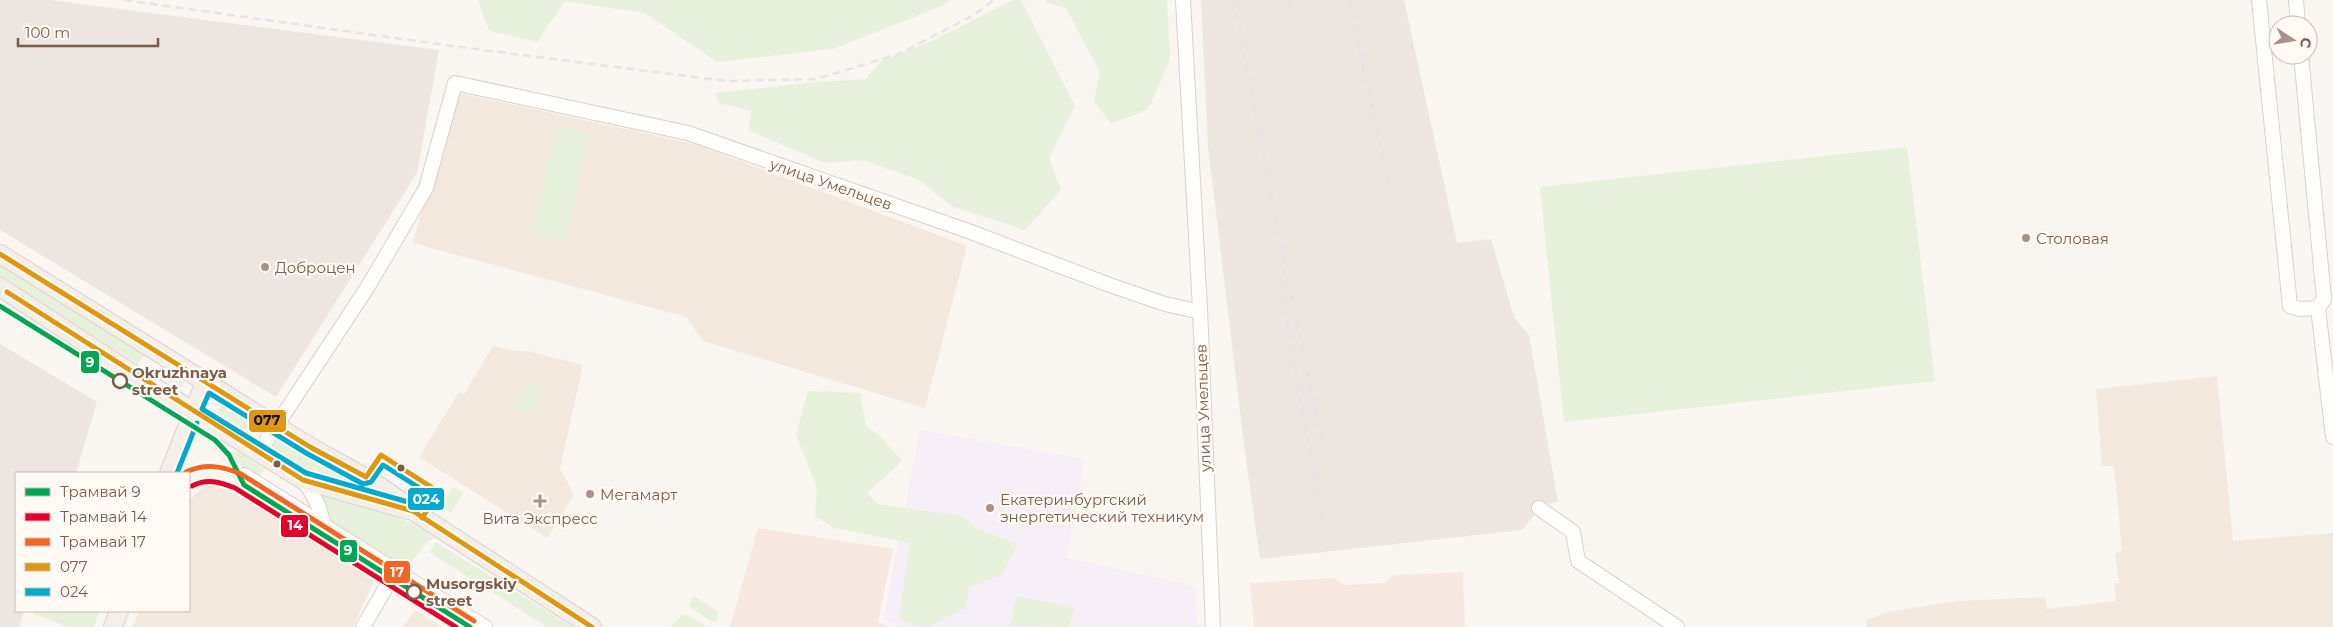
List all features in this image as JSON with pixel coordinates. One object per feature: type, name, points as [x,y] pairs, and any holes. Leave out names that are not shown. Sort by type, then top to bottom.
[{"type":"main road","points":[[0,254],[275,425],[380,486],[413,511],[592,627]]},
{"type":"main road","points":[[3,290],[303,480],[413,511]]},
{"type":"main road","points":[[168,472],[205,382]]},
{"type":"main road","points":[[113,627],[119,612]]},
{"type":"street","name":"улица Умельцев","points":[[1183,0],[1200,309],[1213,627]]},
{"type":"street","points":[[2259,0],[2290,306],[2300,309],[2318,308]]},
{"type":"street","points":[[2296,0],[2297,15]]},
{"type":"street","points":[[2302,65],[2324,299],[2318,308],[2333,437]]},
{"type":"street","name":"улица Умельцев","points":[[275,425],[367,288],[426,188],[455,83],[688,133],[971,232],[1165,304],[1192,310],[1200,309]]},
{"type":"street","points":[[259,452],[275,425]]},
{"type":"street","points":[[244,475],[323,523],[485,627]]},
{"type":"street","points":[[303,480],[315,497],[321,511],[323,523]]},
{"type":"street","points":[[1539,508],[1573,532],[1578,561],[1662,622],[1677,627]]},
{"type":"street","points":[[363,627],[396,570]]},
{"type":"shaded area","points":[[0,0],[50,0],[439,50],[417,173],[276,397],[0,230]]},
{"type":"shaded area","points":[[1201,0],[1404,0],[1457,243],[1491,239],[1514,317],[1529,335],[1558,502],[1543,504],[1522,530],[1260,559],[1244,445],[1208,146]]},
{"type":"shaded area","points":[[454,92],[695,144],[967,246],[925,408],[703,341],[686,317],[413,243]]},
{"type":"shaded area","points":[[0,344],[97,402],[76,472],[15,472],[15,612],[24,612],[19,627],[0,627]]},
{"type":"shaded area","points":[[493,346],[514,351],[527,351],[583,365],[560,468],[574,495],[547,538],[419,457],[459,392],[464,394]]},
{"type":"shaded area","points":[[2217,376],[2233,541],[2333,533],[2333,627],[1867,627],[1866,620],[1888,612],[1957,601],[2045,597],[2047,609],[2116,601],[2114,583],[2119,583],[2115,553],[2122,551],[2114,466],[2102,466],[2096,389]]},
{"type":"shaded area","name":"Екатеринбургский энергетический техникум","points":[[920,430],[1085,459],[1067,558],[1195,586],[1198,627],[901,627],[883,620]]},
{"type":"shaded area","points":[[209,482],[247,500],[374,581],[353,627],[133,627],[139,612],[190,612],[190,499]]},
{"type":"shaded area","points":[[758,528],[893,549],[878,622],[890,627],[730,627]]},
{"type":"shaded area","points":[[1463,572],[1465,627],[1254,627],[1250,583],[1333,578],[1344,585],[1384,583],[1393,575]]},
{"type":"shaded area","points":[[415,610],[442,627],[403,627]]},
{"type":"green space","points":[[478,0],[950,0],[940,7],[832,49],[717,62],[645,13],[565,1],[537,42],[489,31]]},
{"type":"green space","points":[[1014,0],[1021,0],[1075,106],[1049,158],[1061,190],[1025,230],[953,207],[917,179],[862,160],[825,163],[748,130],[752,111],[719,103],[715,93],[817,82],[866,79],[880,62],[936,39]]},
{"type":"green space","points":[[1045,0],[1167,0],[1170,60],[1148,109],[1111,124],[1094,101],[1100,72],[1066,8],[1047,3]]},
{"type":"green space","points":[[556,126],[589,133],[566,241],[532,234]]},
{"type":"green space","points":[[1907,147],[1935,381],[1564,422],[1540,187]]},
{"type":"green space","points":[[0,264],[146,353],[138,364],[0,277]]},
{"type":"green space","points":[[164,365],[185,379],[180,389],[158,375]]},
{"type":"green space","points":[[530,381],[538,386],[542,399],[534,410],[521,412],[513,407]]},
{"type":"green space","points":[[808,391],[860,393],[866,426],[880,436],[902,461],[867,493],[878,504],[959,516],[978,529],[1017,544],[1002,574],[969,588],[965,608],[928,627],[921,627],[899,618],[910,543],[834,528],[815,516],[817,487],[796,435]]},
{"type":"green space","points":[[222,402],[261,426],[260,434],[252,434],[218,413]]},
{"type":"green space","points":[[279,439],[397,501],[331,480],[299,466],[273,447]]},
{"type":"green space","points":[[236,450],[264,469],[261,475],[256,475],[243,468],[232,452]]},
{"type":"green space","points":[[453,487],[463,493],[451,513],[441,506]]},
{"type":"green space","points":[[321,494],[394,516],[422,529],[435,538],[428,541],[407,568],[331,521],[324,509]]},
{"type":"green space","points":[[436,542],[572,627],[547,627],[429,552]]},
{"type":"green space","points":[[1017,596],[1074,608],[1069,627],[1010,626]]},
{"type":"green space","points":[[693,597],[696,597],[718,612],[717,621],[712,622],[691,608],[689,605]]},
{"type":"green space","points":[[35,612],[100,612],[93,627],[68,627],[34,614]]},
{"type":"green space","points":[[686,614],[708,627],[671,627],[682,615]]},
{"type":"railway","points":[[124,0],[452,46],[726,81],[816,79],[899,54],[974,15],[994,0]]},
{"type":"railway","points":[[1234,0],[1283,257],[1288,332],[1323,522]]},
{"type":"railway","points":[[1288,0],[1291,16]]},
{"type":"railway","points":[[1349,0],[1389,186]]},
{"type":"railway","points":[[1291,294],[1324,449]]},
{"type":"tram line","name":"9","points":[[0,306],[215,440],[229,455],[244,485],[470,627]]},
{"type":"tram line","name":"17","points":[[186,472],[200,467],[213,467],[241,474],[474,621]]},
{"type":"tram line","name":"14","points":[[192,486],[203,482],[214,482],[235,488],[456,627]]},
{"type":"transit line","name":"077","points":[[0,254],[310,447],[366,477],[381,455],[439,492],[422,518]]},
{"type":"transit line","name":"077","points":[[7,292],[303,480],[413,511],[592,627]]},
{"type":"transit line","name":"024","points":[[209,393],[306,453],[363,484],[371,482],[383,465],[429,494],[420,507],[306,473],[202,409],[209,393]]},
{"type":"transit line","name":"024","points":[[177,472],[197,423]]},
{"type":"place","name":"Столовая","points":[[2026,238]]},
{"type":"place","name":"Доброцен","points":[[265,267]]},
{"type":"place","name":"Okruzhnaya street","points":[[120,381]]},
{"type":"place","name":"Мегамарт","points":[[590,494]]},
{"type":"place","name":"Вита Экспресс","points":[[540,501]]},
{"type":"place","name":"Екатеринбургский энергетический техникум","points":[[990,508]]},
{"type":"place","name":"Musorgskiy street","points":[[414,592]]}]
